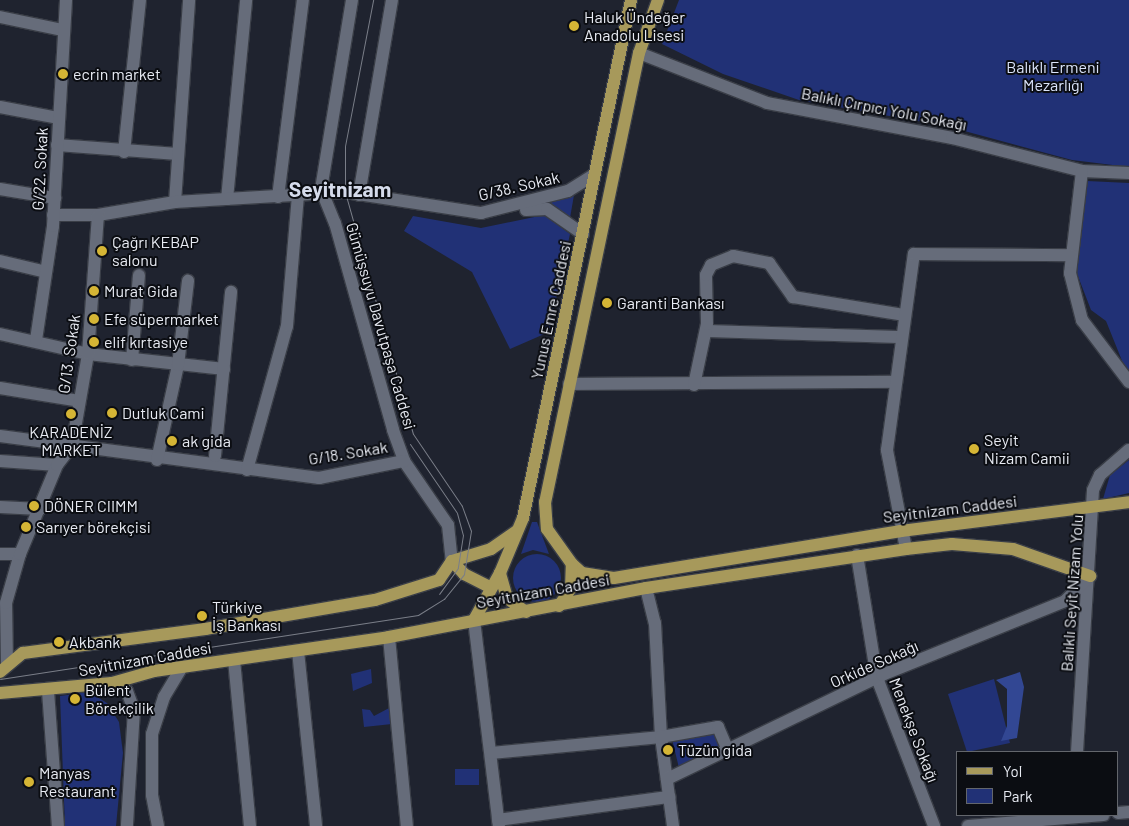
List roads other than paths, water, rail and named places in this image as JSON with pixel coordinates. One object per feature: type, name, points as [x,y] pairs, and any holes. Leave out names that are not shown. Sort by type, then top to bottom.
[{"type":"main road","name":"Yunus Emre Caddesi","points":[[474,620],[489,587],[500,573],[520,529],[631,0]]},
{"type":"main road","name":"Yunus Emre Caddesi","points":[[572,564],[547,529],[545,502],[639,53],[658,0]]},
{"type":"main road","name":"Seyitnizam Caddesi","points":[[572,564],[582,573],[614,578],[901,530],[1094,509],[1129,502]]},
{"type":"main road","points":[[489,587],[464,574],[452,561],[491,549],[520,529]]},
{"type":"main road","name":"Seyitnizam Caddesi","points":[[0,694],[112,683],[154,671],[180,670],[389,637],[646,588],[857,555],[952,544],[1013,550],[1090,576]]},
{"type":"main road","name":"Seyitnizam Caddesi","points":[[3,668],[22,653],[205,629],[375,600],[439,580],[452,561]]},
{"type":"main road","points":[[558,606],[571,588],[572,564]]},
{"type":"main road","points":[[500,573],[507,598],[526,612]]},
{"type":"street","name":"G/22. Sokak","points":[[36,340],[55,198],[62,30],[66,0]]},
{"type":"street","points":[[124,152],[140,0]]},
{"type":"street","points":[[175,202],[189,0]]},
{"type":"street","points":[[227,199],[246,0]]},
{"type":"street","points":[[278,197],[303,0]]},
{"type":"street","name":"Gümüşsuyu Davutpaşa Caddesi","points":[[352,0],[323,166],[321,189],[327,196],[382,397],[404,461],[440,507],[453,542],[452,561]]},
{"type":"street","points":[[359,195],[392,0]]},
{"type":"street","points":[[0,17],[62,30]]},
{"type":"street","name":"Balıklı Çırpıcı Yolu Sokağı","points":[[639,53],[767,103],[952,138],[1082,171],[1129,173]]},
{"type":"street","points":[[0,107],[59,118]]},
{"type":"street","points":[[57,145],[124,152],[178,154]]},
{"type":"street","points":[[1082,171],[1070,273],[1082,320],[1129,382]]},
{"type":"street","name":"G/38. Sokak","points":[[327,196],[359,195],[481,213],[568,191],[594,175]]},
{"type":"street","points":[[0,189],[55,198]]},
{"type":"street","points":[[247,470],[288,326],[298,196]]},
{"type":"street","points":[[53,215],[98,215],[175,202],[327,196]]},
{"type":"street","name":"G/38. Sokak","points":[[327,196],[475,221],[547,209],[583,234]]},
{"type":"street","name":"G/13. Sokak","points":[[3,668],[3,603],[20,554],[57,465],[72,446],[88,354],[98,215]]},
{"type":"street","points":[[906,549],[886,450],[900,337],[914,254],[1071,255]]},
{"type":"street","points":[[694,385],[706,331],[706,275],[711,265],[733,256],[768,263],[793,297],[904,314]]},
{"type":"street","points":[[0,261],[46,272]]},
{"type":"street","points":[[132,360],[139,275]]},
{"type":"street","points":[[157,460],[178,365],[188,281]]},
{"type":"street","points":[[215,456],[231,292]]},
{"type":"street","points":[[706,331],[900,337]]},
{"type":"street","points":[[0,334],[36,340],[88,354],[224,369]]},
{"type":"street","points":[[569,384],[694,385],[894,382]]},
{"type":"street","points":[[0,388],[79,401]]},
{"type":"street","name":"G/18. Sokak","points":[[0,436],[157,460],[319,478],[404,461]]},
{"type":"street","name":"Balıklı Seyit Nizam Yolu","points":[[1076,751],[1090,576],[1094,509],[1093,490],[1100,475],[1129,450]]},
{"type":"street","points":[[0,461],[57,465]]},
{"type":"street","points":[[0,508],[40,509]]},
{"type":"street","points":[[0,554],[20,554]]},
{"type":"street","name":"Menekşe Sokağı","points":[[857,555],[877,678],[934,826]]},
{"type":"street","name":"Orkide Sokağı","points":[[667,779],[877,678],[1065,601],[1090,576]]},
{"type":"street","points":[[646,588],[655,623],[661,737],[673,826]]},
{"type":"street","points":[[474,620],[498,823],[669,797]]},
{"type":"street","points":[[389,637],[407,826]]},
{"type":"street","points":[[298,651],[316,826]]},
{"type":"street","points":[[234,660],[250,826]]},
{"type":"street","points":[[158,826],[152,795],[152,734],[164,697],[180,670]]},
{"type":"street","points":[[112,683],[127,691],[134,710],[127,826]]},
{"type":"street","points":[[48,690],[58,826]]},
{"type":"street","points":[[491,753],[661,737],[718,726],[728,750]]},
{"type":"street","points":[[968,826],[1072,820],[1098,816]]},
{"type":"tram line","points":[[0,679],[418,615],[444,599],[464,574],[471,531],[462,506],[413,434],[345,192],[345,146],[373,0]]},
{"type":"tram line","points":[[410,444],[457,513],[463,535],[458,568],[439,594]]},
{"type":"place","name":"Haluk Ündeğer Anadolu Lisesi","points":[[574,26]]},
{"type":"place","name":"ecrin market","points":[[63,74]]},
{"type":"place","name":"Çağrı KEBAP salonu","points":[[102,251]]},
{"type":"place","name":"Murat Gida","points":[[94,291]]},
{"type":"place","name":"Garanti Bankası","points":[[607,303]]},
{"type":"place","name":"Efe süpermarket","points":[[94,319]]},
{"type":"place","name":"elif kırtasiye","points":[[94,342]]},
{"type":"place","name":"Dutluk Cami","points":[[112,413]]},
{"type":"place","name":"KARADENİZ MARKET","points":[[71,414]]},
{"type":"place","name":"ak gida","points":[[172,441]]},
{"type":"place","name":"Seyit Nizam Camii","points":[[974,449]]},
{"type":"place","name":"DÖNER CIIMM","points":[[34,506]]},
{"type":"place","name":"Sarıyer börekçisi","points":[[26,527]]},
{"type":"place","name":"Türkiye İş Bankası","points":[[202,616]]},
{"type":"place","name":"Akbank","points":[[59,642]]},
{"type":"place","name":"Bülent Börekçilik","points":[[75,699]]},
{"type":"place","name":"Tüzün gida","points":[[668,750]]},
{"type":"place","name":"Manyas Restaurant","points":[[29,782]]},
{"type":"district","name":"Seyitnizam","points":[[340,189]]},
{"type":"park label","name":"Balıklı Ermeni Mezarlığı","points":[[1053,76]]}]
